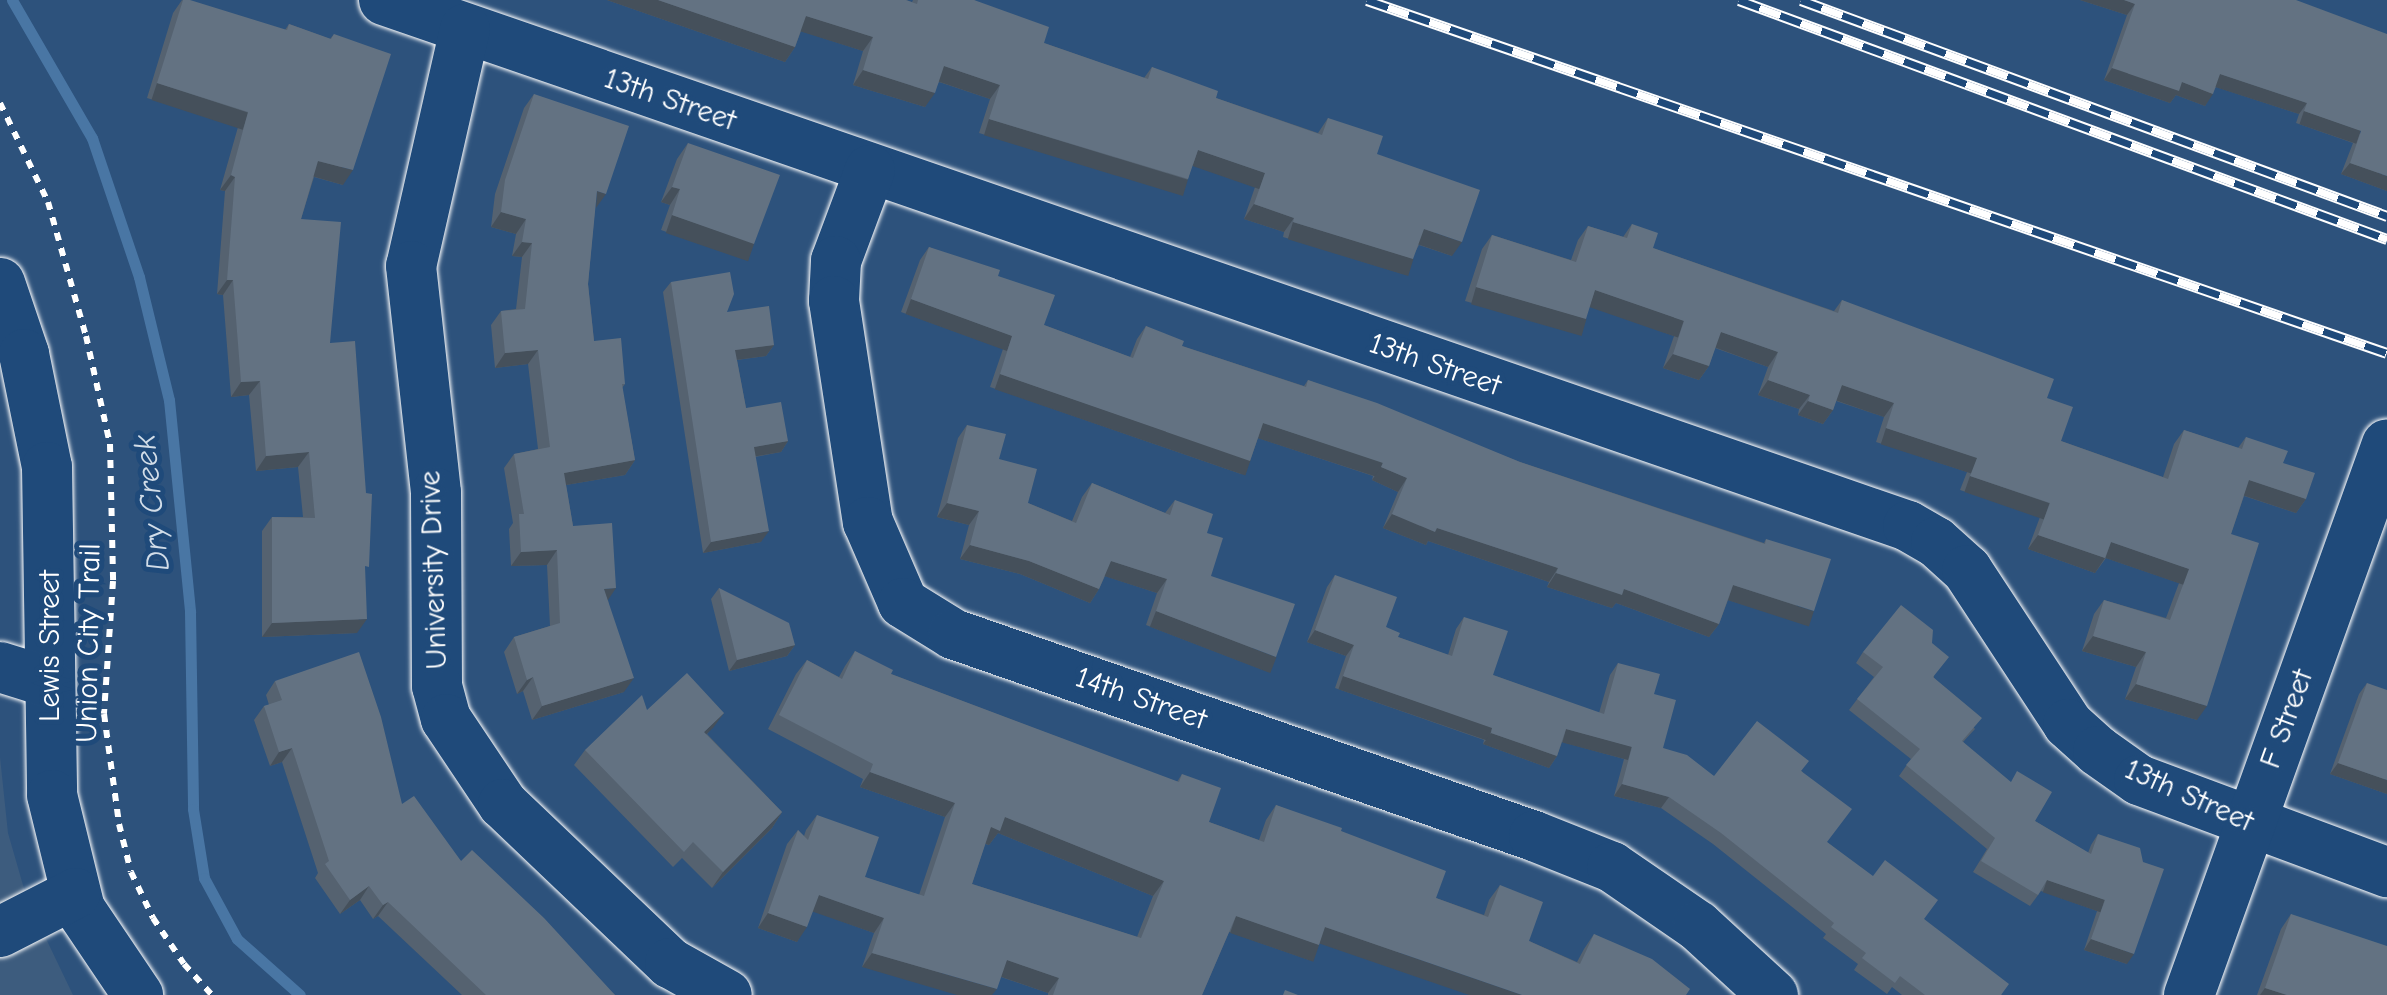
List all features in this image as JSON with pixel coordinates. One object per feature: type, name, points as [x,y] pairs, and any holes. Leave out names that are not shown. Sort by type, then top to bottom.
[{"type":"street","name":"13th Street","points":[[384,0],[1908,526],[1936,542],[1966,570],[2068,724],[2098,751],[2139,780],[2387,872]]},
{"type":"street","name":"University Drive","points":[[465,28],[411,266],[436,493],[438,686],[446,719],[503,804],[670,962],[727,995]]},
{"type":"street","name":"14th Street","points":[[870,170],[836,261],[834,302],[868,522],[903,603],[952,634],[1534,836],[1612,867],[1698,926],[1772,995]]},
{"type":"street","name":"Lewis Street","points":[[0,283],[24,354],[18,416],[47,467],[52,795],[80,909],[129,992]]},
{"type":"street","name":"F Street","points":[[2189,995],[2387,444]]},
{"type":"street","points":[[0,667],[48,682]]},
{"type":"street","points":[[8,928],[76,893]]},
{"type":"path","name":"Union City Trail","points":[[0,103],[48,202],[82,320],[110,444],[113,581],[104,714],[119,824],[131,872],[152,918],[184,964],[212,995]]},
{"type":"shaded area","points":[[0,757],[8,833],[27,899],[73,995],[0,995]]},
{"type":"building","points":[[183,0],[287,30],[289,24],[331,39],[334,34],[391,54],[353,170],[318,161],[301,219],[341,222],[330,343],[355,341],[366,493],[372,494],[369,567],[365,566],[367,619],[272,623],[272,517],[315,518],[309,452],[266,456],[260,381],[241,382],[233,280],[227,280],[235,177],[231,175],[248,112],[157,83]]},
{"type":"building","points":[[658,0],[906,0],[917,4],[918,0],[974,0],[1049,27],[1044,43],[1148,79],[1152,67],[1218,91],[1216,98],[1322,135],[1328,118],[1383,136],[1377,154],[1480,190],[1462,242],[1424,229],[1413,259],[1293,222],[1294,218],[1254,204],[1265,173],[1198,150],[1188,179],[989,119],[1000,85],[944,66],[935,93],[863,70],[873,37],[806,16],[795,47]]},
{"type":"building","points":[[2124,0],[2296,0],[2387,34],[2387,176],[2350,163],[2361,131],[2304,111],[2307,103],[2220,74],[2213,94],[2182,82],[2179,91],[2112,68],[2135,4]]},
{"type":"building","points":[[534,94],[629,126],[606,194],[597,191],[588,284],[594,341],[621,338],[622,384],[635,460],[564,473],[573,526],[612,523],[616,588],[604,589],[634,678],[542,706],[533,677],[527,680],[514,637],[560,623],[557,550],[521,552],[519,514],[524,514],[514,454],[550,447],[538,350],[505,353],[501,311],[525,309],[532,243],[522,242],[526,219],[501,212],[505,180]]},
{"type":"building","points":[[688,143],[780,175],[754,244],[672,215],[680,189],[672,187]]},
{"type":"building","points":[[1632,224],[1658,233],[1653,248],[1838,313],[1842,300],[2054,379],[2047,398],[2073,407],[2061,441],[2168,479],[2184,430],[2242,449],[2246,437],[2288,451],[2283,463],[2315,473],[2306,499],[2249,480],[2231,534],[2259,543],[2207,706],[2136,684],[2146,652],[2093,636],[2104,600],[2170,620],[2189,569],[2111,542],[2105,558],[2038,535],[2050,503],[1970,476],[1977,458],[1886,428],[1894,403],[1842,385],[1833,410],[1808,401],[1810,395],[1768,380],[1778,352],[1721,332],[1709,366],[1673,354],[1684,321],[1595,290],[1586,319],[1476,287],[1492,235],[1576,262],[1588,226],[1627,238]]},
{"type":"building","points":[[929,247],[1000,270],[998,276],[1055,295],[1044,325],[1133,358],[1146,326],[1184,341],[1182,346],[1306,387],[1308,380],[1377,403],[1520,462],[1765,544],[1766,539],[1831,559],[1814,611],[1733,585],[1719,624],[1624,589],[1622,595],[1556,573],[1558,568],[1437,528],[1435,532],[1392,514],[1407,478],[1381,467],[1383,463],[1263,423],[1250,461],[1000,374],[1012,336],[911,299]]},
{"type":"building","points":[[730,272],[734,294],[727,312],[769,306],[774,345],[735,350],[746,408],[781,402],[788,441],[754,447],[769,531],[711,542],[671,282]]},
{"type":"building","points":[[967,425],[1006,434],[999,459],[1037,469],[1028,503],[1076,523],[1092,483],[1170,515],[1175,500],[1213,514],[1207,533],[1223,538],[1211,576],[1295,604],[1276,657],[1156,611],[1167,579],[1111,561],[1099,589],[1029,561],[970,545],[979,511],[947,503]]},
{"type":"building","points":[[1335,575],[1397,597],[1386,627],[1400,633],[1398,637],[1452,656],[1464,617],[1508,631],[1493,675],[1604,714],[1618,663],[1660,674],[1654,694],[1676,700],[1663,748],[1687,755],[1714,776],[1757,721],[1809,761],[1801,771],[1852,809],[1827,842],[1873,876],[1885,860],[1938,900],[1924,919],[2009,984],[2001,995],[1925,995],[1900,976],[1895,983],[1862,958],[1866,953],[1831,927],[1834,923],[1721,833],[1669,797],[1622,784],[1632,747],[1566,729],[1557,756],[1491,733],[1492,728],[1343,676],[1354,645],[1315,630]]},
{"type":"building","points":[[719,588],[789,623],[795,645],[737,660]]},
{"type":"building","points":[[1901,605],[1933,630],[1932,643],[1949,657],[1933,677],[1982,718],[1962,741],[2011,782],[2017,771],[2052,792],[2035,821],[2091,854],[2098,834],[2140,848],[2143,862],[2164,869],[2134,954],[2091,939],[2105,900],[2047,880],[2038,895],[1981,861],[1995,838],[1906,765],[1920,749],[1857,699],[1883,667],[1863,652]]},
{"type":"building","points":[[855,651],[893,670],[891,674],[1179,782],[1182,774],[1221,788],[1209,822],[1264,842],[1276,805],[1342,828],[1341,831],[1446,871],[1436,898],[1488,917],[1500,885],[1543,902],[1529,941],[1580,964],[1594,934],[1652,959],[1690,989],[1686,995],[1522,995],[1325,927],[1319,945],[1236,916],[1202,995],[1053,995],[1059,978],[1007,960],[997,989],[872,953],[884,918],[819,895],[807,927],[768,913],[798,830],[808,840],[817,815],[879,837],[865,877],[924,896],[955,803],[870,772],[873,764],[779,715],[807,660],[842,679]],"holes":[[[1005,817],[1164,881],[1141,938],[972,884],[991,827],[1000,831]]]},
{"type":"building","points":[[359,652],[381,717],[402,804],[414,796],[461,861],[472,850],[544,918],[615,995],[486,995],[388,902],[383,905],[369,886],[350,900],[325,864],[329,861],[292,748],[279,752],[264,706],[282,700],[275,681]]},
{"type":"building","points":[[687,673],[724,713],[704,732],[782,812],[723,872],[693,842],[684,852],[585,750],[642,695],[647,710]]},
{"type":"building","points":[[2367,683],[2387,690],[2387,780],[2338,763]]},
{"type":"building","points":[[2291,914],[2387,946],[2387,995],[2287,995],[2265,988]]},
{"type":"waterway","name":"Dry Creek","points":[[12,0],[92,138],[139,277],[169,400],[190,612],[193,809],[204,878],[237,939],[300,995]]},
{"type":"railway","points":[[1367,0],[2387,353]]},
{"type":"railway","points":[[1739,0],[2387,239]]},
{"type":"railway","points":[[1801,0],[2387,216]]}]
